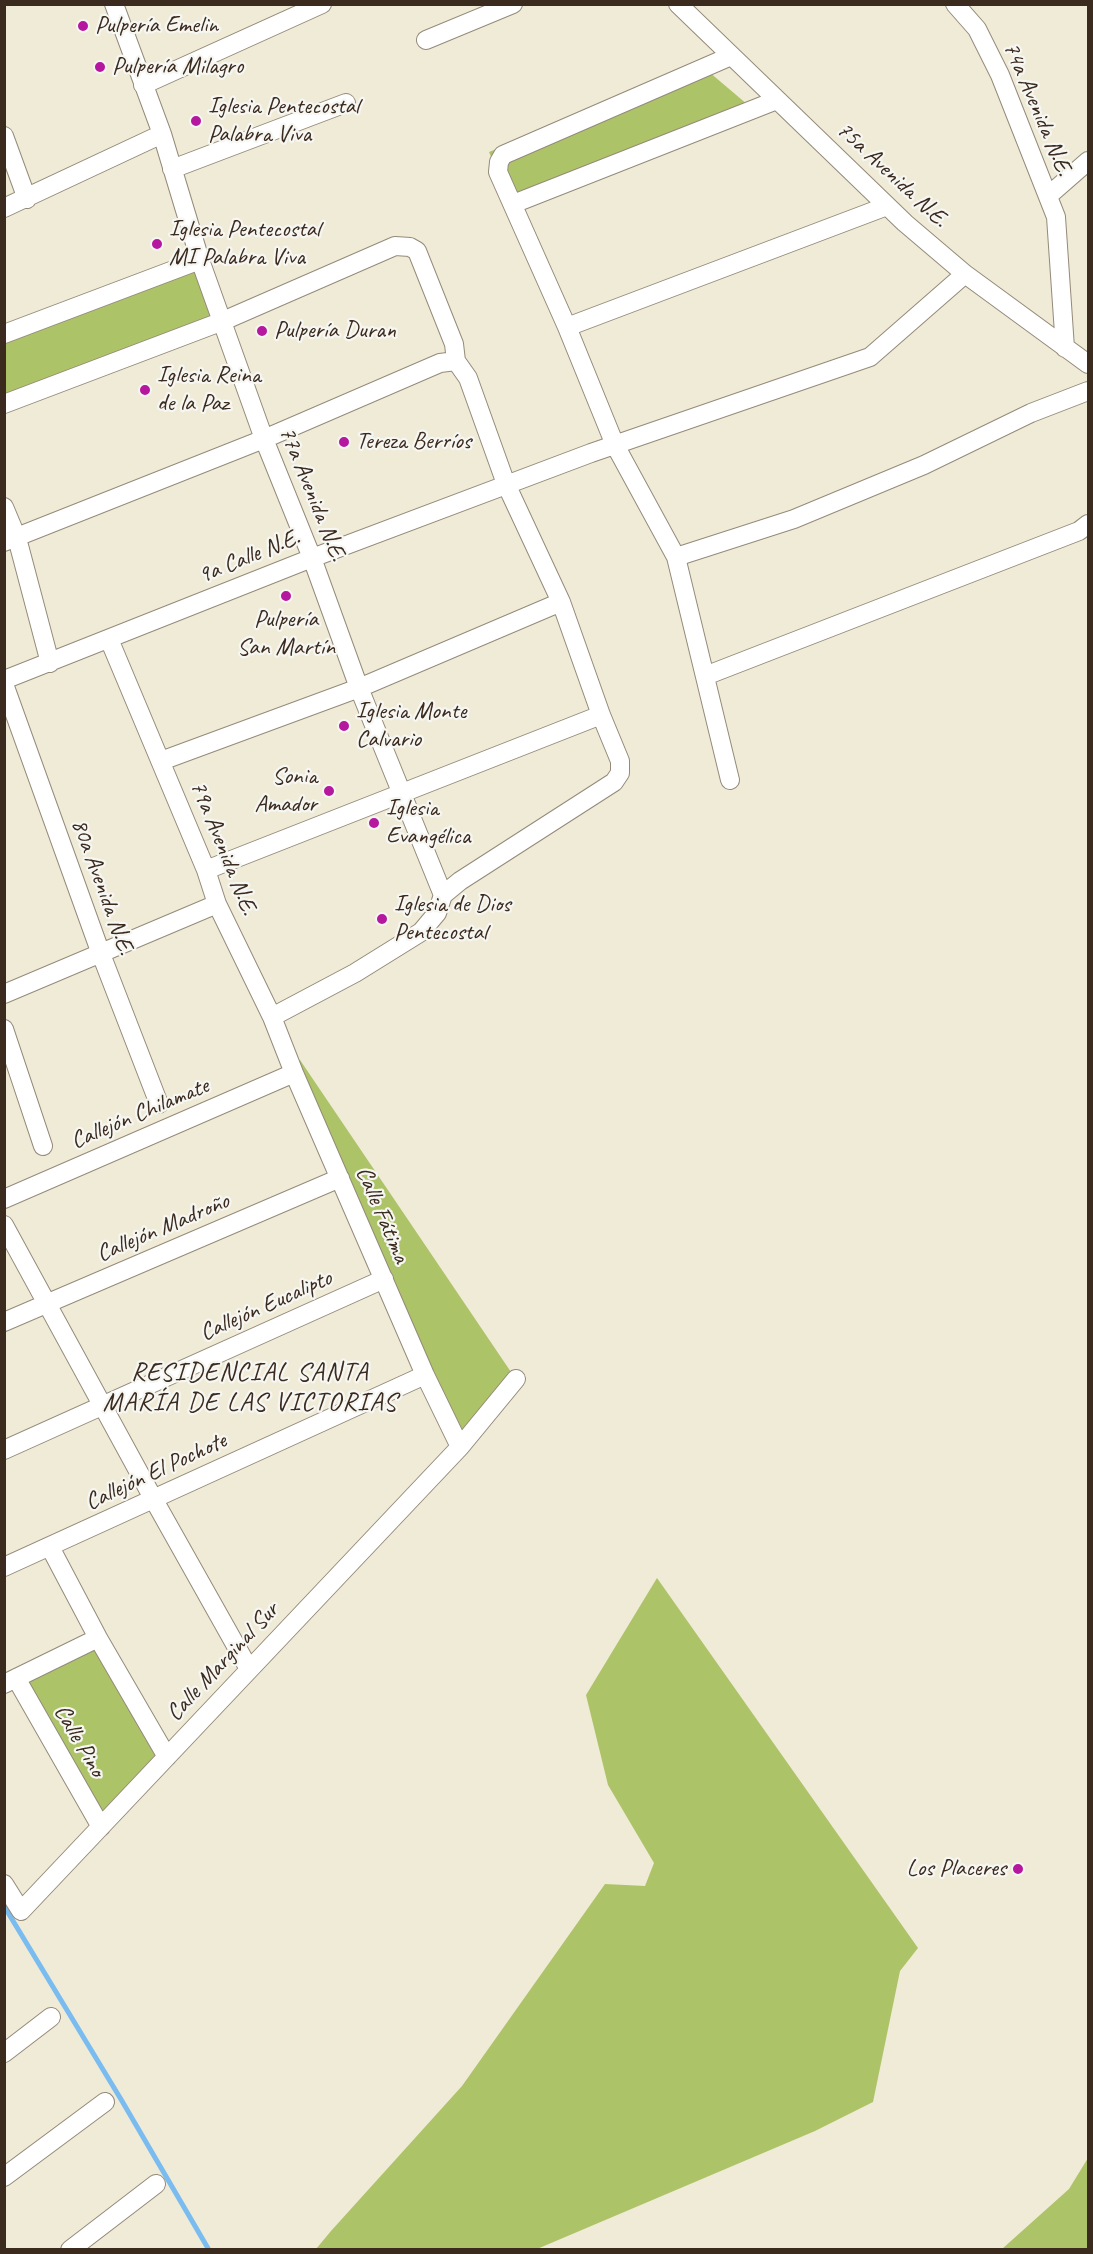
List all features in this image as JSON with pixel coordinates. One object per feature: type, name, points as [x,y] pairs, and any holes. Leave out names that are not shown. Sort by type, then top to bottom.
[{"type":"street","name":"77a Avenida N.E.","points":[[114,4],[162,134],[200,260],[264,439],[312,558],[359,688],[443,895]]},
{"type":"street","points":[[143,85],[322,4]]},
{"type":"street","points":[[426,40],[513,4]]},
{"type":"street","name":"75a Avenida N.E.","points":[[678,4],[887,206],[965,274],[1089,364]]},
{"type":"street","name":"74a Avenida N.E.","points":[[955,4],[977,29],[1000,75],[1056,217],[1065,348]]},
{"type":"street","points":[[730,780],[676,557],[615,445],[567,327],[498,172],[499,162],[503,155],[731,56]]},
{"type":"street","points":[[513,204],[777,100]]},
{"type":"street","points":[[172,169],[346,103]]},
{"type":"street","points":[[4,208],[162,134]]},
{"type":"street","points":[[4,136],[27,199]]},
{"type":"street","points":[[1048,196],[1089,161]]},
{"type":"street","points":[[567,327],[887,206]]},
{"type":"street","points":[[4,404],[223,321],[395,246],[410,247],[417,251],[454,344],[456,361],[468,378],[506,484],[561,602],[601,715],[620,761],[620,773],[614,782],[460,881],[443,895],[437,913],[421,932],[355,973],[272,1017]]},
{"type":"street","points":[[4,334],[200,260]]},
{"type":"street","name":"9a Calle N.E.","points":[[4,682],[312,558],[506,484],[870,357],[965,274]]},
{"type":"street","points":[[11,540],[264,439],[440,363],[456,361]]},
{"type":"street","points":[[676,557],[794,519],[924,465],[1031,413],[1089,391]]},
{"type":"street","points":[[4,507],[11,540],[50,663]]},
{"type":"street","points":[[705,676],[1079,531],[1089,524]]},
{"type":"street","points":[[161,761],[359,688],[561,602]]},
{"type":"street","name":"79a Avenida N.E.","points":[[109,639],[206,870],[218,904],[272,1017],[294,1073]]},
{"type":"street","name":"80a Avenida N.E.","points":[[4,682],[100,954],[159,1104]]},
{"type":"street","points":[[206,870],[601,715]]},
{"type":"street","points":[[4,994],[218,904]]},
{"type":"street","points":[[4,1029],[43,1146]]},
{"type":"street","name":"Calle Fátima","points":[[294,1073],[425,1375],[460,1447]]},
{"type":"street","name":"Callejón Chilamate","points":[[4,1199],[294,1073]]},
{"type":"street","name":"Callejón Madroño","points":[[4,1322],[340,1178]]},
{"type":"street","points":[[4,1225],[249,1669]]},
{"type":"street","name":"Callejón Eucalipto","points":[[4,1450],[384,1280]]},
{"type":"street","name":"Callejón El Pochote","points":[[4,1567],[425,1375]]},
{"type":"street","name":"Calle Marginal Sur","points":[[4,1884],[21,1911],[460,1447],[516,1379]]},
{"type":"street","points":[[50,1547],[98,1638],[167,1756]]},
{"type":"street","points":[[10,1681],[98,1638]]},
{"type":"street","name":"Calle Pino","points":[[10,1681],[101,1827]]},
{"type":"street","points":[[4,2053],[51,2018]]},
{"type":"street","points":[[4,2177],[105,2102]]},
{"type":"street","points":[[70,2250],[156,2184]]},
{"type":"green space","points":[[702,66],[761,116],[514,208],[489,152]]},
{"type":"green space","points":[[200,260],[221,316],[5,403],[5,334]]},
{"type":"green space","points":[[300,1060],[513,1375],[457,1441],[293,1070]]},
{"type":"green space","points":[[657,1578],[918,1948],[900,1971],[873,2102],[815,2131],[537,2249],[316,2249],[462,2086],[605,1884],[645,1886],[654,1863],[608,1785],[586,1695]]},
{"type":"green space","points":[[98,1638],[166,1754],[103,1824],[16,1678]]},
{"type":"green space","points":[[1088,2158],[1088,2249],[1002,2249],[1069,2189]]},
{"type":"waterway","points":[[4,1906],[209,2250]]},
{"type":"place","name":"Pulpería Emelin","points":[[83,26]]},
{"type":"place","name":"Pulpería Milagro","points":[[100,67]]},
{"type":"place","name":"Iglesia Pentecostal Palabra Viva","points":[[196,121]]},
{"type":"place","name":"Iglesia Pentecostal MI Palabra Viva","points":[[157,244]]},
{"type":"place","name":"Pulpería Duran","points":[[262,331]]},
{"type":"place","name":"Iglesia Reina de la Paz","points":[[145,390]]},
{"type":"place","name":"Tereza Berríos","points":[[344,442]]},
{"type":"place","name":"Pulpería San Martín","points":[[286,596]]},
{"type":"place","name":"Iglesia Monte Calvario","points":[[344,726]]},
{"type":"place","name":"Sonia Amador","points":[[329,791]]},
{"type":"place","name":"Iglesia Evangélica","points":[[374,823]]},
{"type":"place","name":"Iglesia de Dios Pentecostal","points":[[382,919]]},
{"type":"place","name":"Los Placeres","points":[[1018,1869]]},
{"type":"district","name":"RESIDENCIAL SANTA MARÍA DE LAS VICTORIAS","points":[[250,1388]]}]
